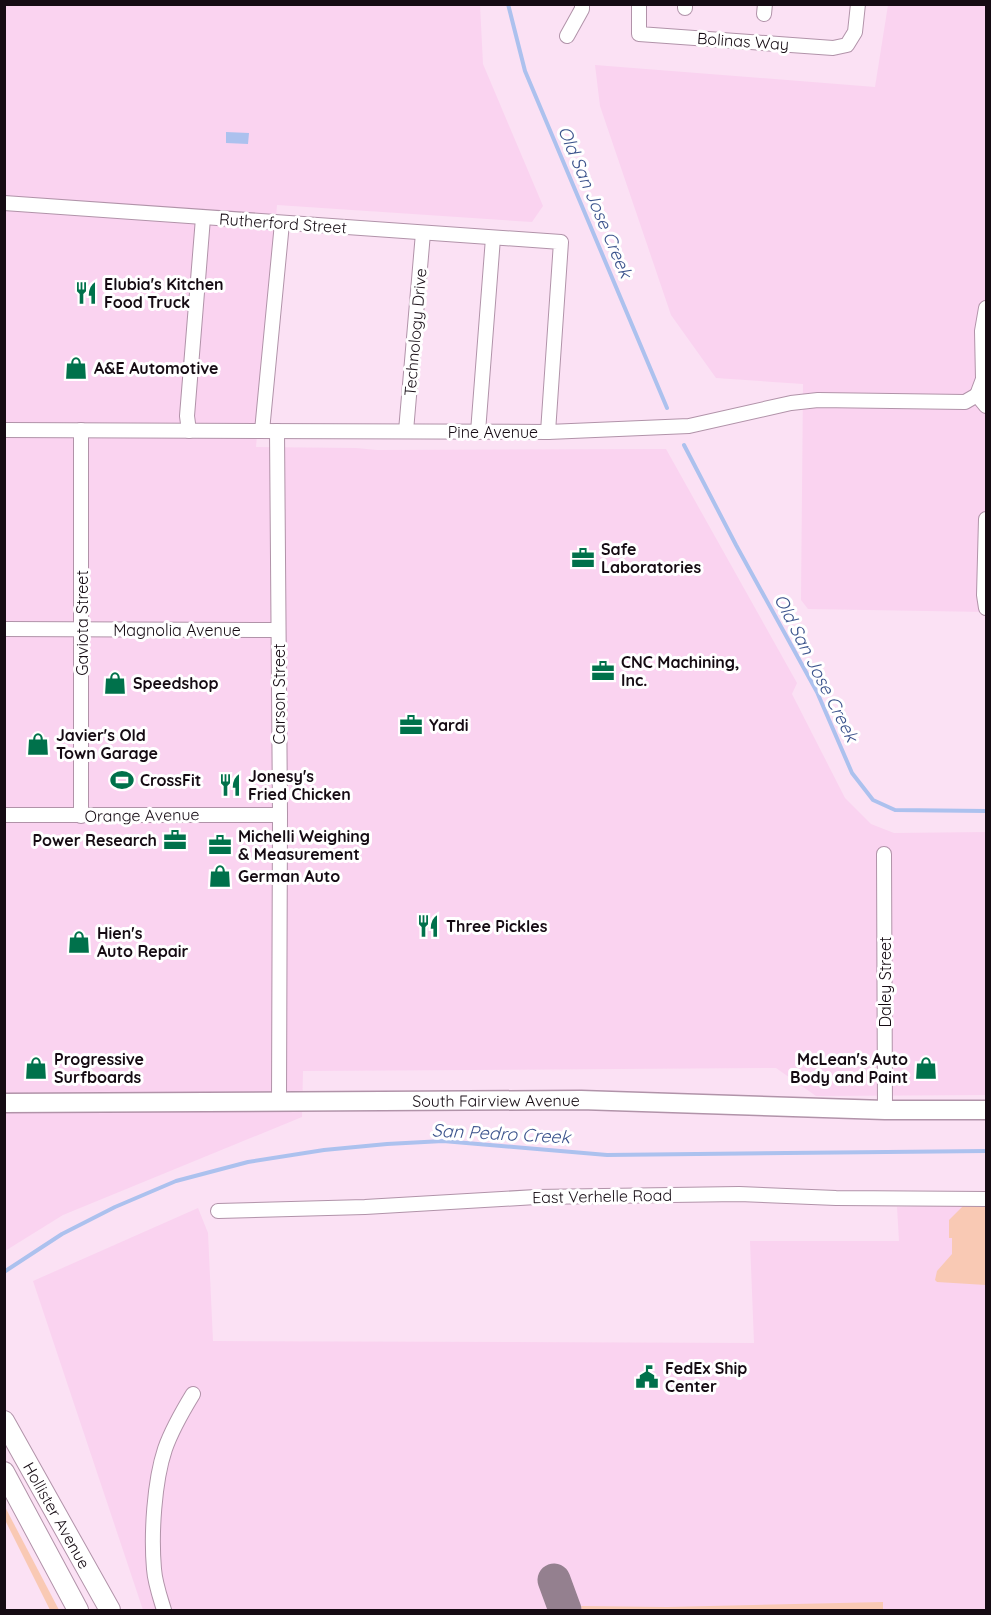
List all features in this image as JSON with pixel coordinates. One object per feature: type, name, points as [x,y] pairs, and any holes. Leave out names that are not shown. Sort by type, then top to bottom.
[{"type":"main road","name":"Hollister Avenue","points":[[4,1421],[110,1611]]},
{"type":"main road","name":"Hollister Avenue","points":[[4,1472],[78,1611]]},
{"type":"street","points":[[567,36],[582,9],[582,4]]},
{"type":"street","name":"Bolinas Way","points":[[639,4],[639,34],[833,48],[847,45],[855,32],[858,4]]},
{"type":"street","name":"Rutherford Street","points":[[4,203],[561,242],[548,432]]},
{"type":"street","points":[[189,431],[187,416],[203,218]]},
{"type":"street","points":[[262,430],[282,223]]},
{"type":"street","name":"Technology Drive","points":[[406,430],[423,233]]},
{"type":"street","points":[[478,432],[493,238]]},
{"type":"street","points":[[982,401],[982,331],[987,308]]},
{"type":"street","name":"Pine Avenue","points":[[4,430],[548,432],[689,426],[781,405],[818,400],[982,401]]},
{"type":"street","name":"Gaviota Street","points":[[81,430],[81,816]]},
{"type":"street","name":"Carson Street","points":[[277,431],[280,815],[279,1102]]},
{"type":"street","points":[[987,519],[984,595],[987,608]]},
{"type":"street","name":"Magnolia Avenue","points":[[4,629],[278,630]]},
{"type":"street","name":"Orange Avenue","points":[[4,815],[280,815]]},
{"type":"street","name":"Daley Street","points":[[884,854],[885,1110]]},
{"type":"street","name":"South Fairview Avenue","points":[[4,1103],[580,1100],[885,1110],[987,1110]]},
{"type":"street","name":"East Verhelle Road","points":[[218,1211],[365,1207],[536,1197],[740,1194],[836,1198],[987,1199]]},
{"type":"street","points":[[164,1611],[154,1572],[152,1542],[160,1475],[172,1431],[193,1394]]},
{"type":"shaded area","points":[[5,5],[480,5],[483,64],[543,206],[532,222],[277,205],[256,447],[377,450],[666,449],[797,683],[792,694],[845,798],[871,824],[894,833],[986,832],[986,1095],[816,1096],[776,1068],[303,1071],[302,1117],[63,1215],[5,1251]]},
{"type":"shaded area","points":[[888,5],[986,5],[986,612],[808,609],[801,600],[803,384],[716,378],[671,315],[600,106],[595,65],[875,87]]},
{"type":"shaded area","points":[[964,1205],[986,1205],[986,1285],[935,1280],[937,1271],[952,1254],[949,1220]]},
{"type":"shaded area","points":[[986,1205],[986,1610],[143,1610],[33,1281],[198,1208],[208,1233],[213,1341],[754,1343],[750,1241],[899,1241],[897,1207]]},
{"type":"shaded area","points":[[4,1505],[59,1610],[50,1610],[5,1520]]},
{"type":"shaded area","points":[[883,1602],[883,1610],[582,1610],[581,1606],[667,1607]]},
{"type":"water","points":[[226,132],[249,133],[248,144],[226,143]]},
{"type":"waterway","name":"Old San Jose Creek","points":[[508,4],[525,71],[667,408]]},
{"type":"waterway","name":"Old San Jose Creek","points":[[684,445],[817,692],[852,773],[873,800],[895,810],[986,811]]},
{"type":"waterway","name":"San Pedro Creek","points":[[4,1272],[62,1234],[115,1207],[176,1181],[248,1162],[324,1150],[443,1141],[607,1155],[986,1151]]},
{"type":"taxiway","points":[[554,1580],[565,1610]]},
{"type":"place","name":"Elubia's Kitchen Food Truck","points":[[86,293]]},
{"type":"place","name":"A&E Automotive","points":[[76,368]]},
{"type":"place","name":"Safe Laboratories","points":[[583,558]]},
{"type":"place","name":"CNC Machining, Inc.","points":[[603,671]]},
{"type":"place","name":"Speedshop","points":[[115,683]]},
{"type":"place","name":"Yardi","points":[[411,725]]},
{"type":"place","name":"Javier's Old Town Garage","points":[[38,744]]},
{"type":"place","name":"CrossFit","points":[[122,780]]},
{"type":"place","name":"Jonesy's Fried Chicken","points":[[230,785]]},
{"type":"place","name":"Power Research","points":[[175,840]]},
{"type":"place","name":"Michelli Weighing & Measurement","points":[[220,845]]},
{"type":"place","name":"German Auto","points":[[220,876]]},
{"type":"place","name":"Three Pickles","points":[[428,926]]},
{"type":"place","name":"Hien's Auto Repair","points":[[79,942]]},
{"type":"place","name":"Progressive Surfboards","points":[[36,1068]]},
{"type":"place","name":"McLean's Auto Body and Paint","points":[[926,1068]]},
{"type":"place","name":"FedEx Ship Center","points":[[647,1377]]}]
